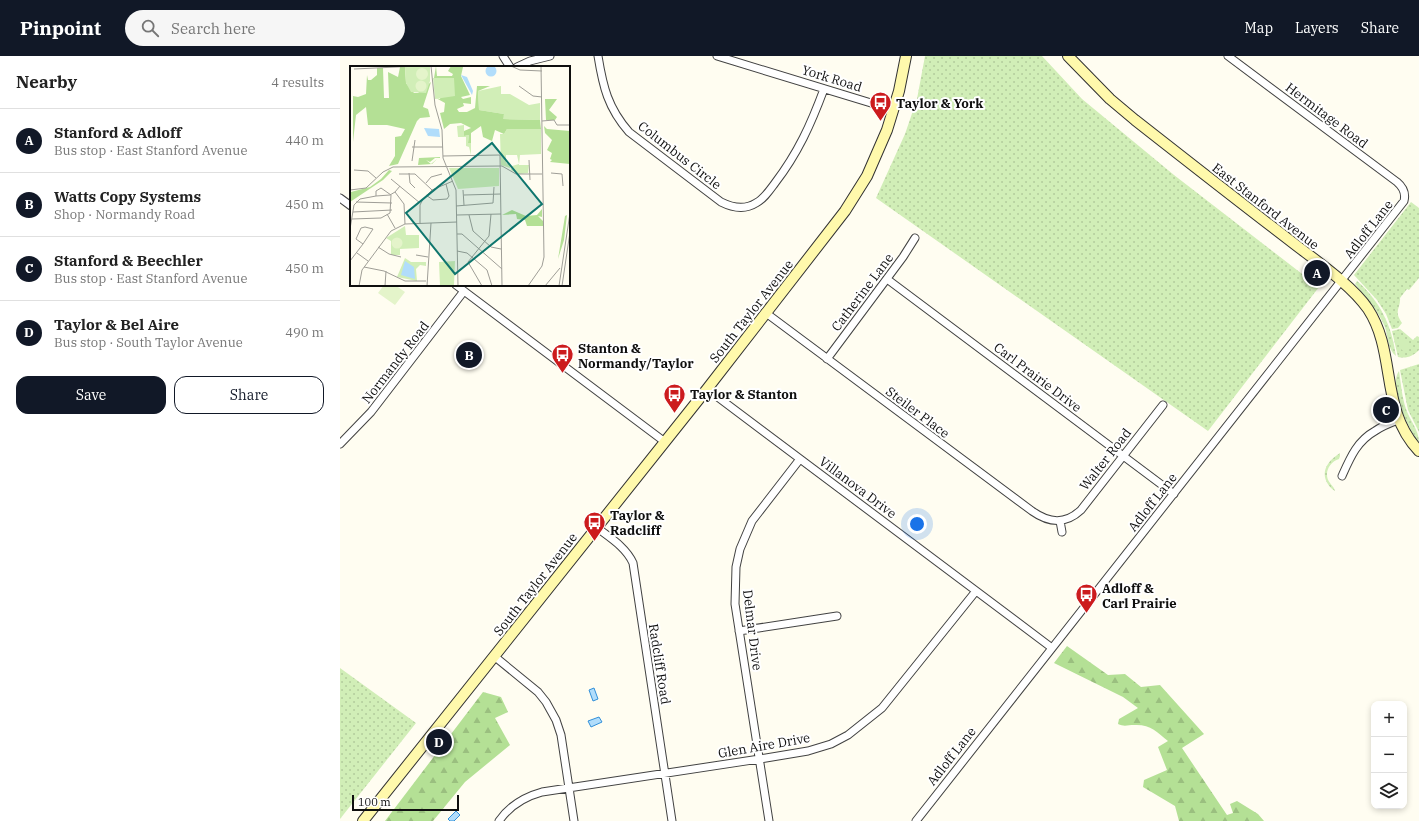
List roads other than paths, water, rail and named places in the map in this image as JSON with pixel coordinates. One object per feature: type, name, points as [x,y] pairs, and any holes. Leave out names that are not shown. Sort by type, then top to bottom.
[{"type":"street","points":[[504,56],[509,66]]},
{"type":"street","points":[[519,66],[530,61],[550,56]]},
{"type":"street","name":"Columbus Circle","points":[[598,56],[602,83],[617,118],[636,138],[726,205],[737,208],[750,206],[757,203],[785,170],[809,129],[824,89]]},
{"type":"street","name":"York Road","points":[[717,56],[894,110]]},
{"type":"street","name":"South Taylor Avenue","points":[[363,821],[665,442],[834,226],[855,195],[880,148],[894,110],[906,56]]},
{"type":"street","name":"East Stanford Avenue","points":[[1068,56],[1110,99],[1135,120],[1341,281],[1358,296],[1367,307],[1378,328],[1382,340],[1398,420],[1410,442],[1419,451]]},
{"type":"street","name":"Hermitage Road","points":[[1228,56],[1397,182],[1402,187],[1405,197]]},
{"type":"street","name":"Adloff Lane","points":[[916,821],[1401,206],[1405,197]]},
{"type":"street","points":[[340,198],[350,205]]},
{"type":"street","name":"Catherine Lane","points":[[827,359],[903,257],[915,238]]},
{"type":"street","name":"Carl Prairie Drive","points":[[887,279],[1174,494]]},
{"type":"street","points":[[457,286],[665,442]]},
{"type":"street","name":"Normandy Road","points":[[340,444],[371,412],[464,291]]},
{"type":"street","name":"Steiler Place","points":[[766,313],[1036,514],[1050,521],[1060,521]]},
{"type":"street","name":"Villanova Drive","points":[[707,388],[1052,648]]},
{"type":"street","name":"Walter Road","points":[[1060,521],[1081,510],[1163,405]]},
{"type":"street","points":[[1342,476],[1352,455],[1363,439],[1375,430],[1398,420]]},
{"type":"street","name":"Delmar Drive","points":[[769,821],[735,604],[736,567],[740,549],[752,521],[800,459]]},
{"type":"street","points":[[1060,521],[1062,532]]},
{"type":"street","name":"Radcliff Road","points":[[596,527],[625,550],[630,555],[633,563],[672,821]]},
{"type":"street","name":"Glen Aire Drive","points":[[499,821],[510,808],[525,797],[542,792],[759,760],[808,751],[831,744],[848,735],[882,708],[976,591]]},
{"type":"street","points":[[740,631],[837,616]]},
{"type":"street","points":[[494,656],[527,682],[546,702],[556,720],[561,735],[574,821]]},
{"type":"water","points":[[594,688],[598,699],[593,701],[589,690]]},
{"type":"water","points":[[599,717],[602,722],[591,727],[588,721]]},
{"type":"water","points":[[456,811],[460,815],[454,821],[450,821],[448,819]]},
{"type":"place","name":"Taylor & York","points":[[881,122]]},
{"type":"place","name":"Stanford & Adloff","points":[[1317,273]]},
{"type":"place","name":"Watts Copy Systems","points":[[469,355]]},
{"type":"place","name":"Stanton & Normandy/Taylor","points":[[562,374]]},
{"type":"place","name":"Stanford & Beechler","points":[[1386,410]]},
{"type":"place","name":"Taylor & Stanton","points":[[675,414]]},
{"type":"place","name":"Taylor & Radcliff","points":[[594,542]]},
{"type":"place","name":"Adloff & Carl Prairie","points":[[1086,614]]},
{"type":"place","name":"Taylor & Bel Aire","points":[[439,742]]}]
